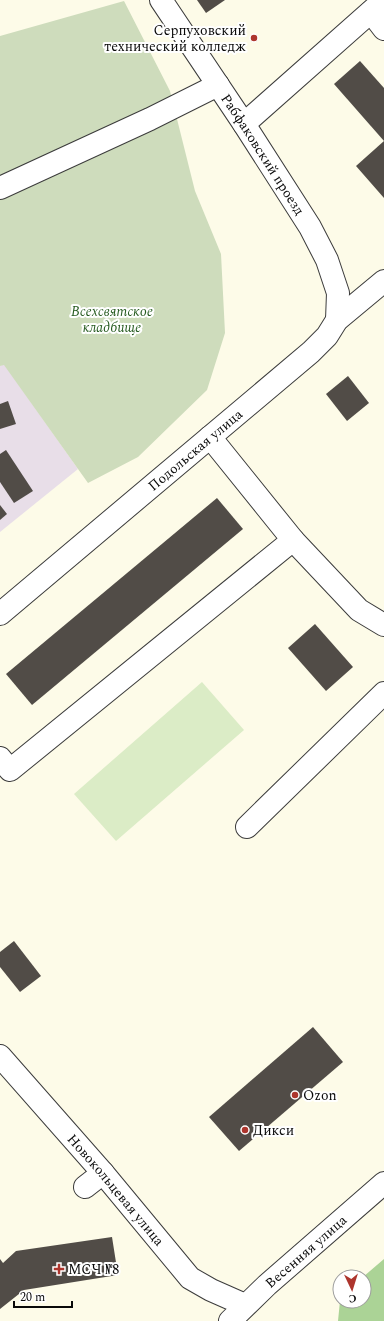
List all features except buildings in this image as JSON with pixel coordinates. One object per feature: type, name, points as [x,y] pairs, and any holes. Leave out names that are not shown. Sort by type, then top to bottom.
[{"type":"street","name":"Рабфаковский проезд","points":[[160,0],[218,84],[310,227],[327,260],[338,293],[337,320]]},
{"type":"street","points":[[244,124],[379,14]]},
{"type":"street","points":[[0,188],[150,119],[218,84]]},
{"type":"street","name":"Подольская улица","points":[[0,614],[311,352],[327,336],[337,320],[384,281]]},
{"type":"street","points":[[210,438],[293,540],[359,610],[384,625]]},
{"type":"street","points":[[0,758],[10,770],[293,540]]},
{"type":"street","points":[[247,827],[384,693]]},
{"type":"street","name":"Новокольцевая улица","points":[[0,1056],[103,1173],[190,1278],[211,1290],[245,1305]]},
{"type":"street","points":[[85,1187],[103,1173]]},
{"type":"street","name":"Весенняя улица","points":[[230,1321],[245,1305],[384,1183]]},
{"type":"shaded area","points":[[4,364],[78,469],[0,532],[0,366]]},
{"type":"green space","name":"Всехсвятское кладбище","points":[[124,1],[170,91],[195,191],[221,254],[225,333],[207,390],[138,457],[88,483],[4,365],[0,366],[0,36]]},
{"type":"green space","points":[[202,682],[244,730],[116,841],[74,794]]},
{"type":"green space","points":[[384,1259],[384,1321],[338,1321],[339,1309],[372,1309],[372,1269]]},
{"type":"place","name":"Серпуховский технический колледж","points":[[254,38]]},
{"type":"place","name":"Ozon","points":[[295,1095]]},
{"type":"place","name":"Дикси","points":[[245,1130]]},
{"type":"place","name":"МСЧ №8","points":[[59,1269]]}]
